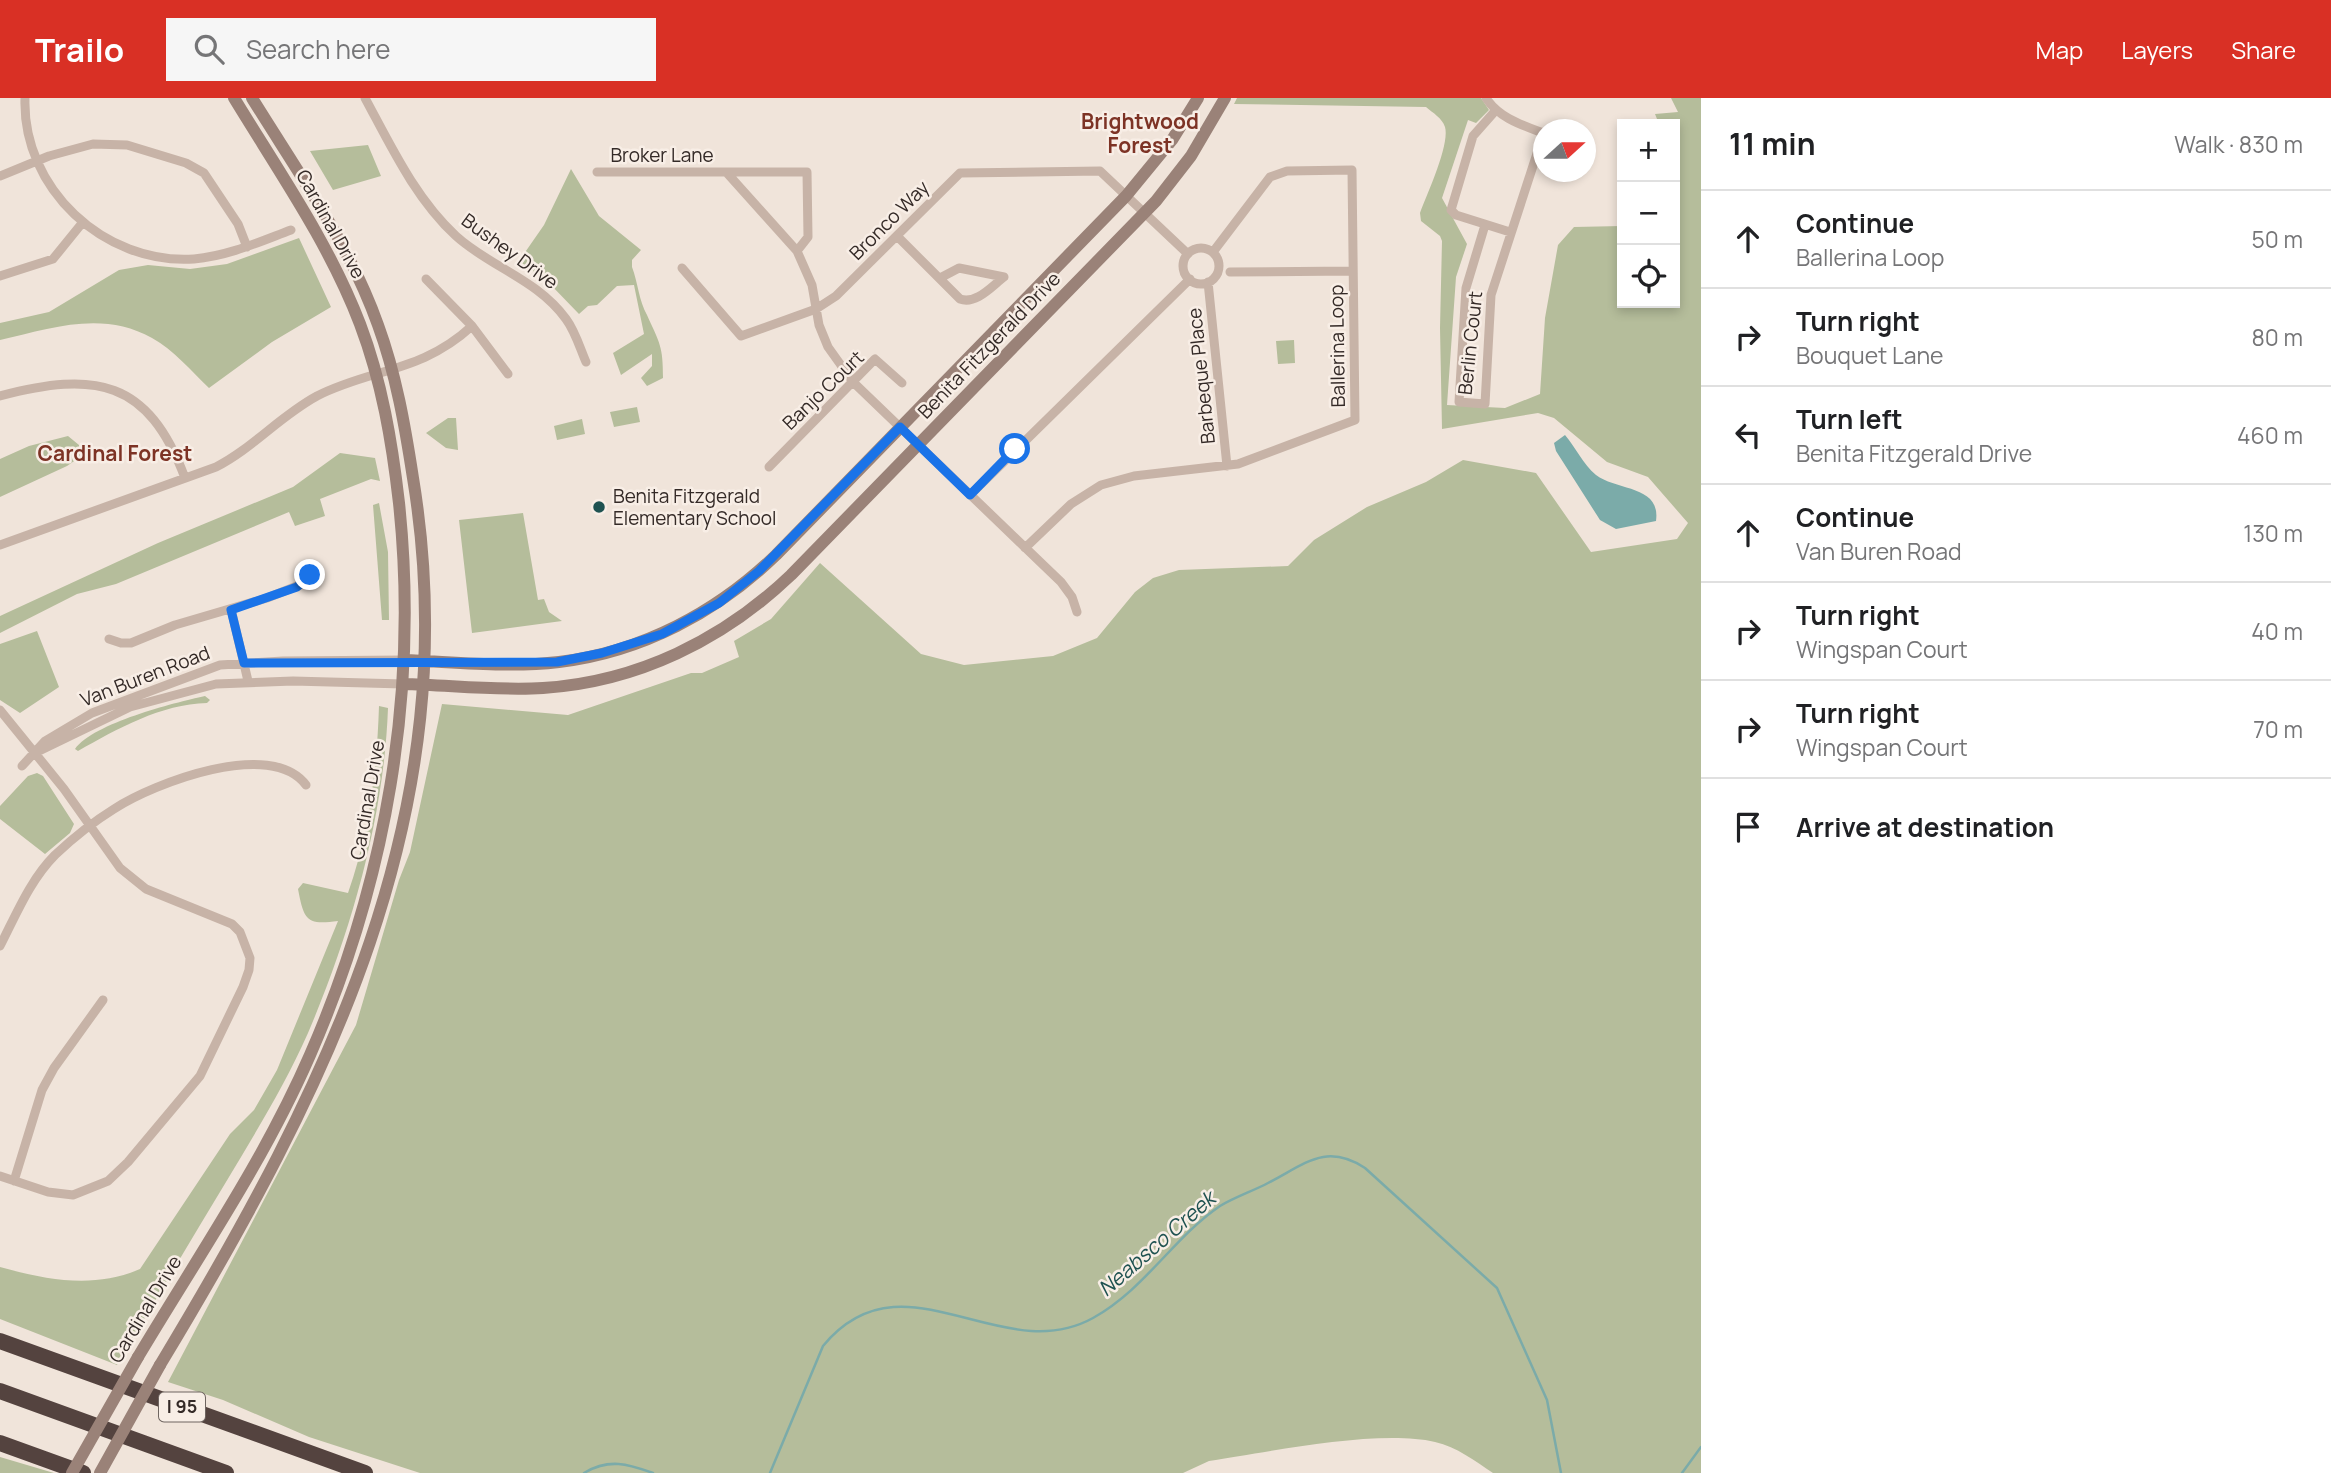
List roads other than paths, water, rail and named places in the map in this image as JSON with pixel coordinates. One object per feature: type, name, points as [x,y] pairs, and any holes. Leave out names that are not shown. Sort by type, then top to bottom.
[{"type":"highway","name":"I 95","points":[[0,1340],[365,1473]]},
{"type":"highway","points":[[0,1383],[53,1410]]},
{"type":"highway","points":[[0,1391],[226,1473]]},
{"type":"highway","points":[[0,1443],[83,1473]]},
{"type":"main road","name":"Cardinal Drive","points":[[72,1473],[280,1117],[331,1006],[360,921],[379,852],[394,768],[404,660],[402,537],[392,452],[377,376],[356,313],[332,260],[234,98]]},
{"type":"main road","name":"Cardinal Drive","points":[[100,1473],[202,1295],[285,1142],[341,1024],[370,944],[404,821],[425,685],[422,544],[392,371],[377,323],[349,258],[252,98]]},
{"type":"main road","name":"Benita Fitzgerald Drive","points":[[404,660],[557,662],[630,645],[679,626],[719,603],[759,571],[1126,196],[1172,140],[1198,98]]},
{"type":"main road","name":"Benita Fitzgerald Drive","points":[[403,684],[521,688],[562,686],[620,675],[691,647],[738,620],[774,591],[1144,212],[1191,156],[1225,98]]},
{"type":"street","points":[[25,98],[27,125],[37,162],[57,195],[83,222],[128,249],[162,258],[211,257],[291,230]]},
{"type":"street","name":"Bushey Drive","points":[[365,98],[411,182],[440,219],[463,242],[542,293],[568,322],[586,362]]},
{"type":"street","name":"Berlin Court","points":[[1486,98],[1496,110],[1515,122],[1533,126]]},
{"type":"street","points":[[1496,110],[1473,136],[1451,202],[1451,210],[1455,215],[1510,232]]},
{"type":"street","points":[[0,176],[37,162],[105,143],[127,145],[186,163],[209,180],[238,224],[247,247]]},
{"type":"street","name":"Berlin Court","points":[[1485,225],[1466,288],[1459,402],[1485,404],[1491,295],[1533,162]]},
{"type":"street","name":"Ballerina Loop","points":[[1025,548],[1071,504],[1101,485],[1135,475],[1227,466],[1355,420],[1352,170],[1292,170],[1270,177],[1213,252],[1219,261],[1219,271],[1208,282]]},
{"type":"street","name":"Broker Lane","points":[[597,172],[807,172],[808,237],[797,251]]},
{"type":"street","name":"Bronco Way","points":[[682,268],[741,336],[816,309],[843,291],[960,173],[1100,172],[1144,212]]},
{"type":"street","name":"Broker Lane","points":[[727,173],[797,251],[813,285],[816,309],[828,347],[853,382],[1068,591],[1077,612]]},
{"type":"street","points":[[1144,212],[1188,254]]},
{"type":"street","points":[[0,276],[53,259],[83,222]]},
{"type":"street","points":[[897,236],[960,299],[968,301],[1004,276],[959,268],[940,278]]},
{"type":"street","points":[[1188,254],[1203,248],[1213,252]]},
{"type":"street","points":[[1188,254],[1184,270],[1189,279],[1198,284],[1208,282]]},
{"type":"street","points":[[1230,272],[1353,271]]},
{"type":"street","points":[[426,279],[472,326],[508,374]]},
{"type":"street","points":[[970,495],[1189,279]]},
{"type":"street","name":"Barbeque Place","points":[[1208,282],[1227,466]]},
{"type":"street","points":[[0,545],[232,459],[317,396],[392,371],[443,350],[472,326]]},
{"type":"street","name":"Banjo Court","points":[[769,467],[875,359],[902,383]]},
{"type":"street","points":[[0,396],[65,383],[86,383],[117,392],[143,408],[163,430],[185,478]]},
{"type":"street","points":[[109,639],[127,643],[297,587],[308,578],[316,566]]},
{"type":"street","points":[[231,610],[248,681]]},
{"type":"street","name":"Van Buren Road","points":[[22,766],[55,735],[114,703],[220,665],[404,660]]},
{"type":"street","name":"Van Buren Road","points":[[35,753],[49,749],[109,716],[150,700],[216,684],[248,681],[403,684]]},
{"type":"street","points":[[0,710],[120,868],[134,881],[165,898],[223,918],[232,924],[247,946],[249,970],[200,1076],[178,1105],[108,1181],[85,1192],[65,1195],[0,1176]]},
{"type":"street","points":[[0,946],[26,896],[47,865],[88,826],[136,797],[204,772],[258,764],[293,771],[306,785]]},
{"type":"street","points":[[14,1181],[42,1090],[54,1068],[103,1000]]},
{"type":"water","points":[[1565,435],[1596,475],[1645,495],[1652,501],[1656,509],[1656,521],[1616,529],[1600,520],[1556,451],[1554,443]]},
{"type":"waterway","name":"Neabsco Creek","points":[[770,1473],[823,1346],[854,1319],[886,1308],[919,1308],[1023,1330],[1058,1330],[1093,1318],[1128,1293],[1188,1233],[1220,1206],[1304,1163],[1326,1157],[1351,1160],[1365,1168],[1497,1288],[1547,1400],[1561,1473]]},
{"type":"waterway","name":"Neabsco Creek","points":[[1682,1473],[1701,1447]]},
{"type":"waterway","name":"Neabsco Creek","points":[[584,1473],[610,1464],[635,1467],[653,1473]]},
{"type":"place","name":"Benita Fitzgerald Elementary School","points":[[599,507]]},
{"type":"district","name":"Brightwood Forest","points":[[1140,134]]},
{"type":"district","name":"Cardinal Forest","points":[[115,454]]}]
